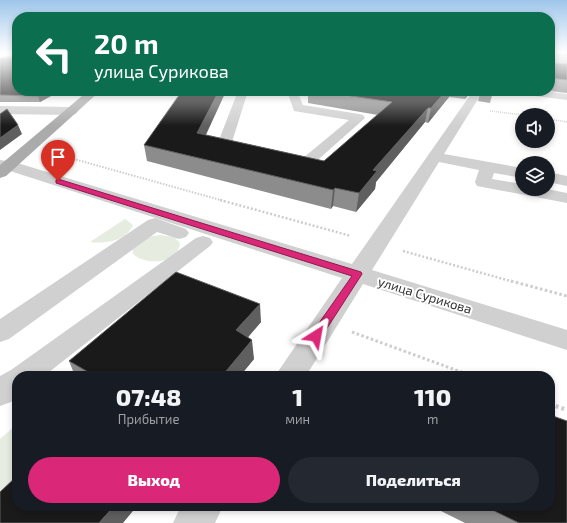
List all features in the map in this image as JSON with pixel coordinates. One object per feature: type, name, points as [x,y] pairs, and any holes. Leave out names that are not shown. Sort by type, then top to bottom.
[{"type":"main road","points":[[3,168],[89,96]]},
{"type":"street","points":[[555,95],[567,97]]},
{"type":"street","points":[[241,96],[224,145],[306,163],[359,118],[298,108],[294,96]]},
{"type":"street","points":[[293,371],[475,96]]},
{"type":"street","points":[[0,110],[72,111]]},
{"type":"street","points":[[434,157],[515,172]]},
{"type":"street","points":[[488,167],[484,182],[567,198]]},
{"type":"street","name":"улица Сурикова","points":[[3,168],[28,172],[567,340]]},
{"type":"street","points":[[555,178],[567,181]]},
{"type":"street","points":[[0,332],[155,224],[203,242],[30,371]]},
{"type":"street","points":[[0,393],[12,384]]},
{"type":"street","points":[[193,523],[201,511]]},
{"type":"path","points":[[467,108],[515,114]]},
{"type":"path","points":[[555,120],[567,122]]},
{"type":"path","points":[[28,172],[52,153],[567,296]]},
{"type":"path","points":[[325,323],[458,371]]},
{"type":"path","points":[[555,406],[567,410]]},
{"type":"shaded area","points":[[125,219],[133,225],[126,235],[109,242],[90,242]]},
{"type":"shaded area","points":[[160,235],[174,237],[180,243],[178,250],[174,255],[161,261],[153,261],[139,258],[133,254],[133,249],[148,237]]},
{"type":"shaded area","points":[[12,428],[12,483],[0,495],[0,439]]},
{"type":"building","points":[[0,77],[12,77],[12,95],[0,95]]},
{"type":"building","points":[[555,77],[567,77],[567,80],[555,79]]},
{"type":"building","points":[[178,96],[216,96],[197,133],[324,161],[392,102],[351,96],[442,96],[431,108],[428,108],[373,170],[377,171],[359,193],[335,188],[333,190],[144,145]]},
{"type":"building","points":[[7,109],[18,125],[0,138],[0,114]]},
{"type":"building","points":[[176,272],[260,304],[236,330],[252,340],[226,371],[86,371],[69,361]]},
{"type":"building","points":[[555,417],[567,421],[567,523],[519,523],[494,511],[555,511]]},
{"type":"building","points":[[12,481],[12,511],[110,511],[99,523],[0,523],[0,492]]},
{"type":"route","points":[[58,181],[357,274],[316,336]]}]
